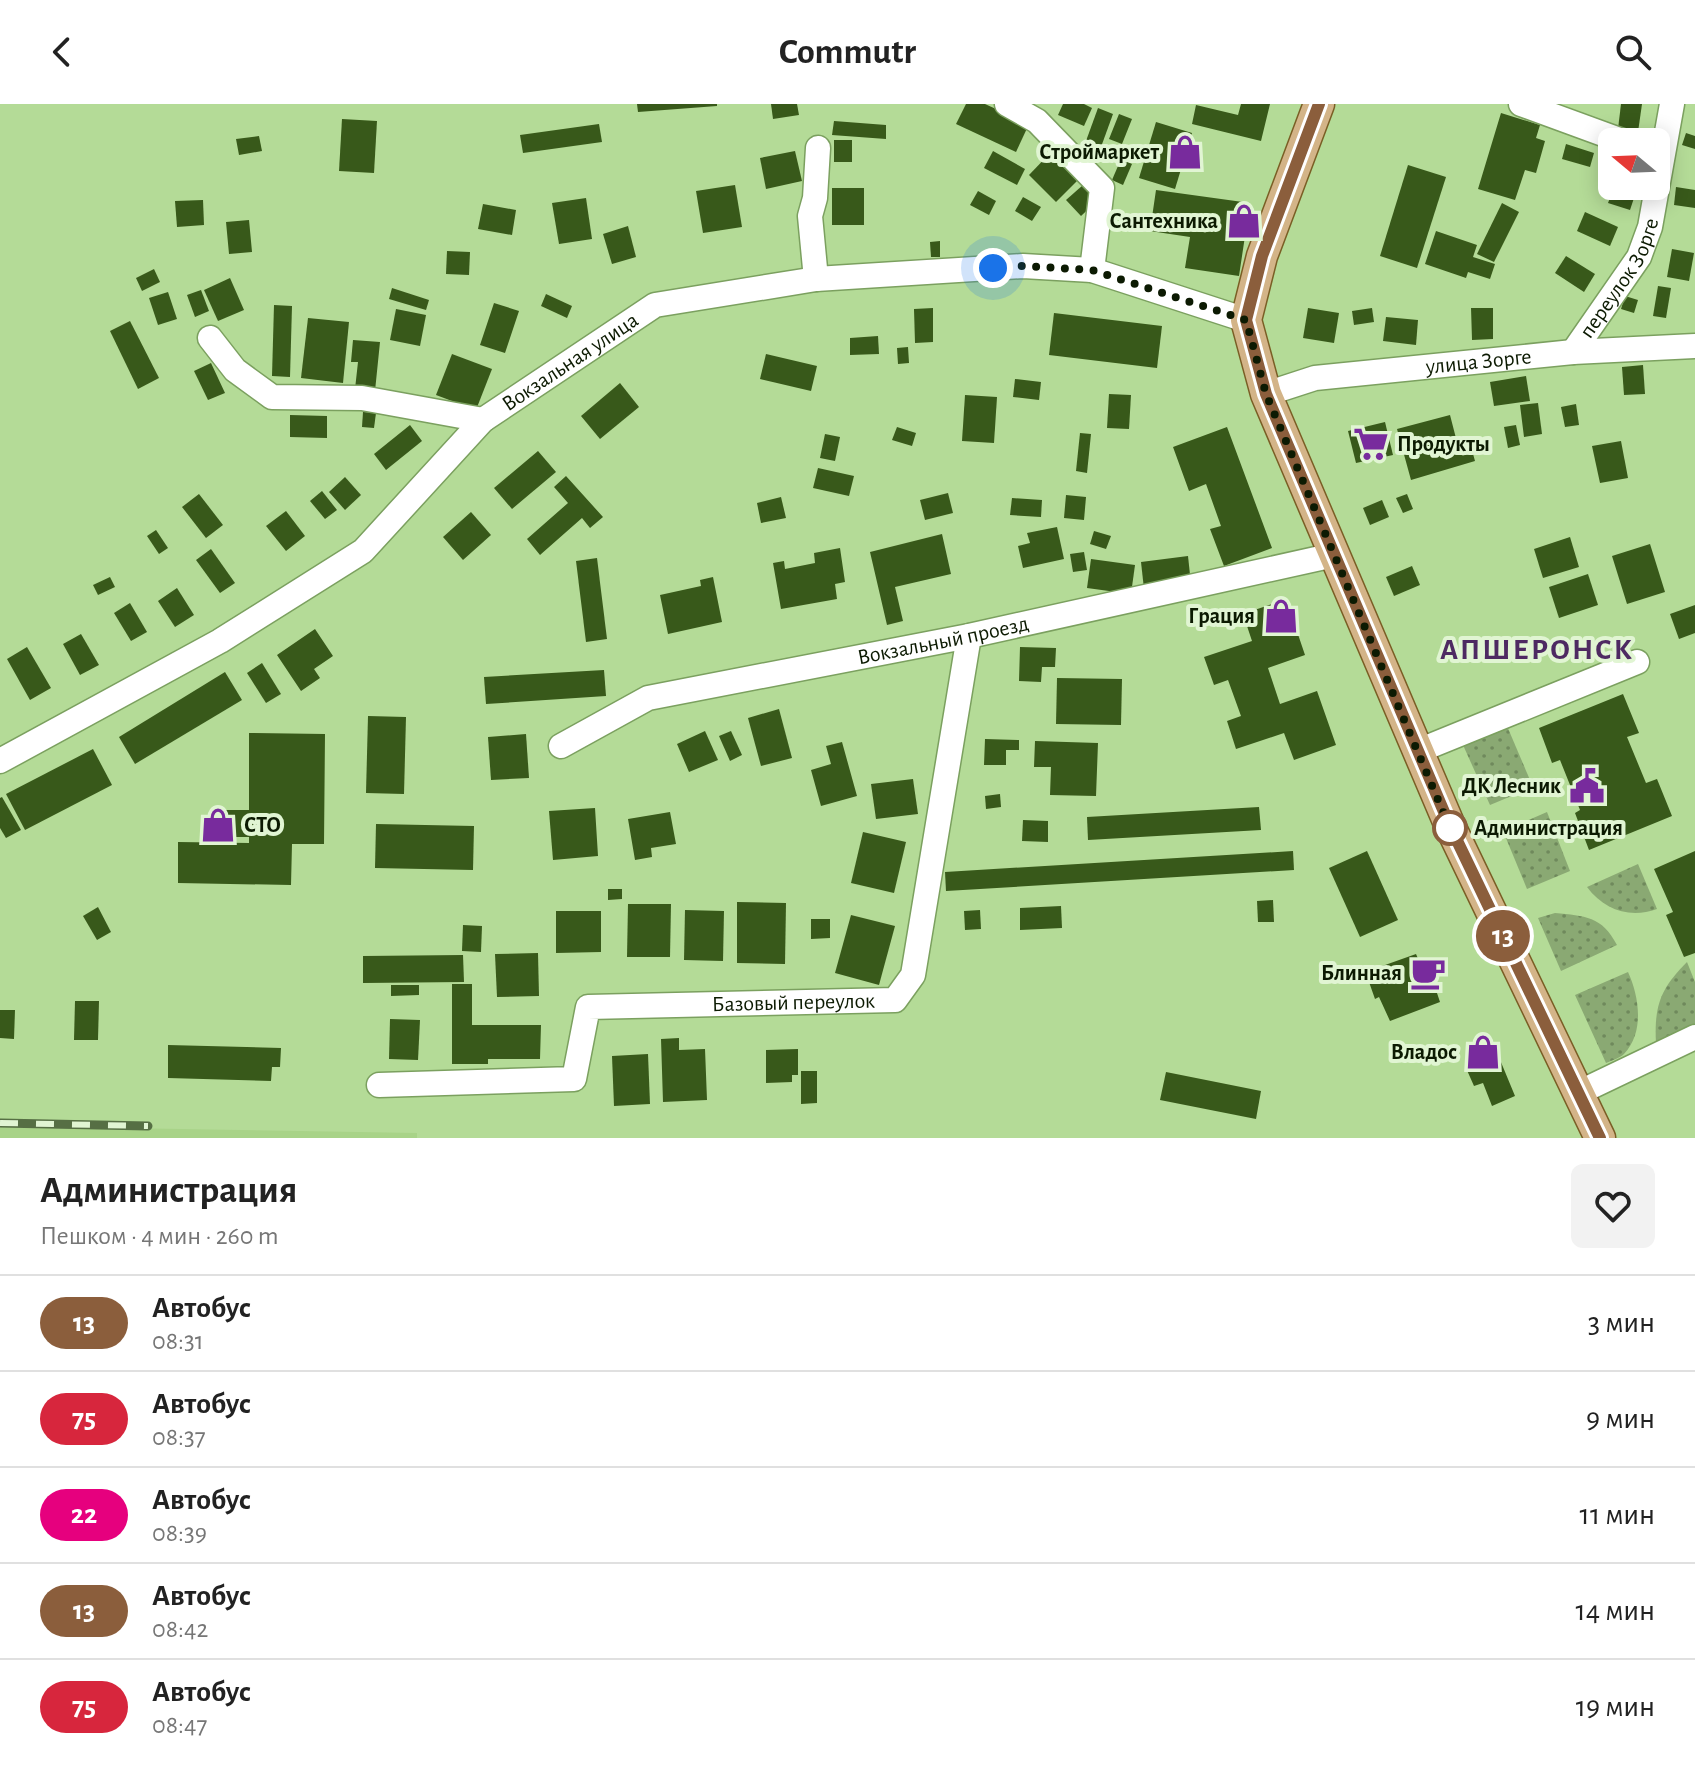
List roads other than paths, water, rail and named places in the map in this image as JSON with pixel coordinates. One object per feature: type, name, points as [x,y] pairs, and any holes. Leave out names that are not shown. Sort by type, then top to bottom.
[{"type":"main road","points":[[1319,104],[1262,256],[1246,320],[1266,394],[1450,826],[1600,1138]]},
{"type":"street","points":[[1007,104],[1037,121],[1102,188],[1092,270]]},
{"type":"street","points":[[1521,104],[1598,132]]},
{"type":"street","name":"переулок Зорге","points":[[1666,128],[1672,104]]},
{"type":"street","points":[[816,279],[810,216],[815,198],[818,148]]},
{"type":"street","name":"переулок Зорге","points":[[1573,352],[1639,257],[1650,227],[1653,200]]},
{"type":"street","name":"Вокзальная улица","points":[[0,761],[220,641],[363,551],[483,420],[655,305],[816,279],[1023,266],[1092,270],[1246,320]]},
{"type":"street","points":[[210,338],[235,370],[272,397],[362,398],[483,420]]},
{"type":"street","name":"улица Зорге","points":[[1266,394],[1315,378],[1573,352],[1695,346]]},
{"type":"street","name":"Вокзальный проезд","points":[[561,746],[648,698],[969,636],[1334,555]]},
{"type":"street","name":"Базовый переулок","points":[[379,1085],[574,1079],[588,1007],[895,1000],[913,975],[969,636]]},
{"type":"street","points":[[1418,751],[1637,662]]},
{"type":"street","points":[[1578,1093],[1695,1037]]},
{"type":"railway","points":[[0,1123],[148,1126]]},
{"type":"place","name":"Строймаркет","points":[[1185,152]]},
{"type":"place","name":"Сантехника","points":[[1244,221]]},
{"type":"place","name":"Продукты","points":[[1371,444]]},
{"type":"place","name":"Грация","points":[[1281,616]]},
{"type":"place","name":"ДК Лесник","points":[[1587,786]]},
{"type":"place","name":"СТО","points":[[218,825]]},
{"type":"place","name":"Администрация","points":[[1450,828]]},
{"type":"place","name":"Блинная","points":[[1428,973]]},
{"type":"place","name":"Владос","points":[[1483,1052]]},
{"type":"district","name":"АПШЕРОНСК","points":[[1537,650]]}]
